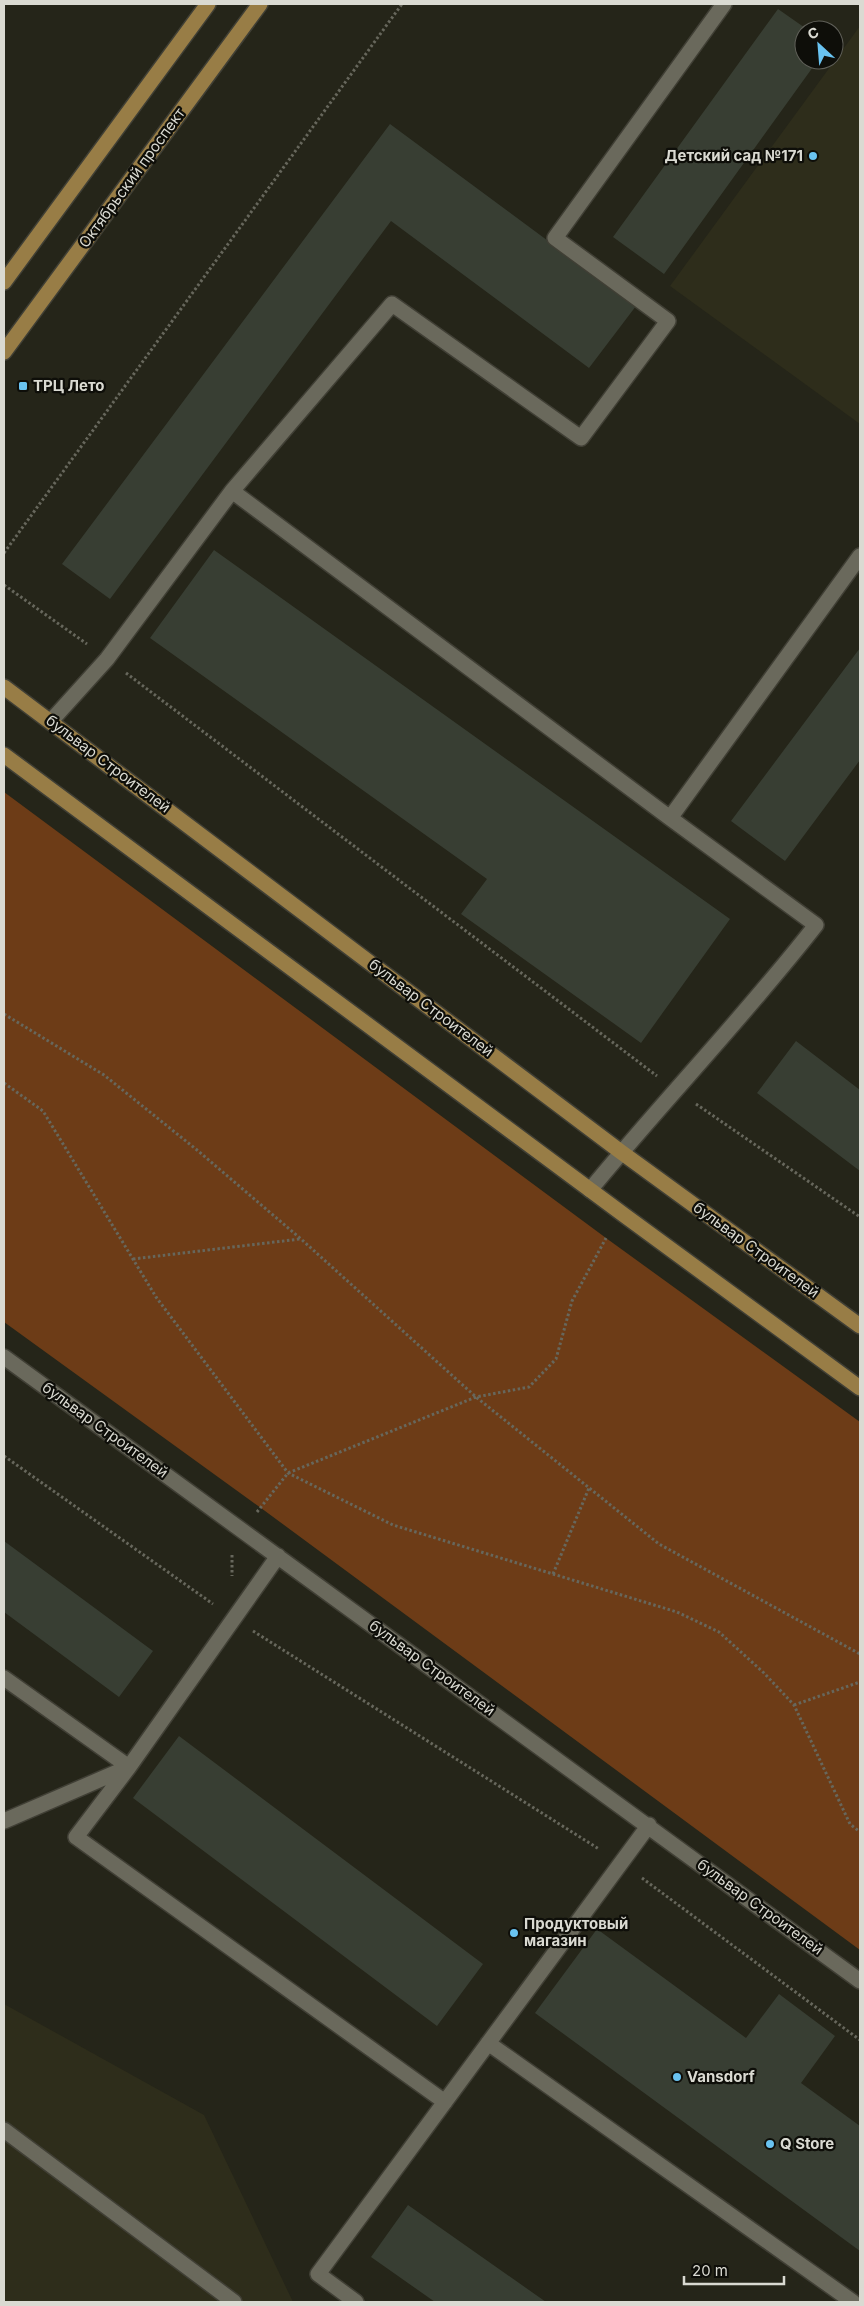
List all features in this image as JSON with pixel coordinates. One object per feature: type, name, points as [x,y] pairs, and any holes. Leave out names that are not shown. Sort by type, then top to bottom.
[{"type":"main road","points":[[4,282],[208,4]]},
{"type":"main road","name":"Октябрьский проспект","points":[[4,352],[260,4]]},
{"type":"main road","name":"бульвар Строителей","points":[[4,687],[622,1152],[860,1326]]},
{"type":"main road","points":[[4,755],[860,1388]]},
{"type":"street","points":[[51,721],[108,659],[232,491],[392,304],[581,438],[668,321],[555,238],[724,4]]},
{"type":"street","points":[[232,491],[816,925],[773,980],[675,1089],[590,1190]]},
{"type":"street","points":[[670,818],[860,556]]},
{"type":"street","name":"бульвар Строителей","points":[[4,1357],[860,1980]]},
{"type":"street","points":[[278,1556],[129,1767],[76,1837],[445,2102]]},
{"type":"street","points":[[4,1678],[129,1767]]},
{"type":"street","points":[[4,1820],[129,1767]]},
{"type":"street","points":[[356,2302],[318,2274],[648,1825]]},
{"type":"street","points":[[488,2042],[853,2302]]},
{"type":"street","points":[[4,2130],[234,2302]]},
{"type":"path","points":[[4,553],[402,4]]},
{"type":"path","points":[[4,585],[108,659],[675,1089],[860,1217]]},
{"type":"path","points":[[4,1014],[104,1075],[197,1150],[301,1239],[476,1397],[659,1544],[860,1654]]},
{"type":"path","points":[[4,1083],[44,1112],[156,1297],[288,1473],[393,1525],[677,1612],[719,1632],[764,1673],[794,1705],[850,1824],[860,1832]]},
{"type":"path","points":[[261,1508],[288,1473],[476,1397],[529,1387],[556,1359],[572,1301],[606,1238]]},
{"type":"path","points":[[132,1259],[301,1239]]},
{"type":"path","points":[[4,1456],[234,1619],[621,1863],[860,2040]]},
{"type":"path","points":[[553,1574],[589,1488]]},
{"type":"path","points":[[794,1705],[860,1682]]},
{"type":"shaded area","name":"Детский сад №171","points":[[860,26],[860,424],[670,286],[828,70],[844,70],[844,48]]},
{"type":"shaded area","points":[[4,792],[606,1238],[860,1422],[860,1950],[261,1508],[4,1322]]},
{"type":"shaded area","points":[[4,2004],[204,2115],[293,2302],[4,2302]]},
{"type":"building","points":[[778,9],[794,20],[794,70],[811,70],[664,274],[613,237]]},
{"type":"building","points":[[390,124],[636,306],[589,368],[391,221],[110,599],[62,564]]},
{"type":"building","points":[[214,550],[730,919],[641,1043],[461,914],[487,879],[150,638]]},
{"type":"building","points":[[860,648],[860,760],[785,861],[731,821]]},
{"type":"building","points":[[796,1041],[860,1090],[860,1171],[757,1093]]},
{"type":"building","points":[[4,1541],[153,1651],[119,1697],[4,1612]]},
{"type":"building","points":[[179,1736],[483,1964],[437,2026],[133,1798]]},
{"type":"building","points":[[597,1929],[746,2038],[779,1994],[835,2036],[801,2083],[860,2126],[860,2251],[535,2013]]},
{"type":"building","points":[[408,2205],[546,2302],[435,2302],[371,2257]]},
{"type":"place","name":"Детский сад №171","points":[[813,156]]},
{"type":"place","name":"ТРЦ Лето","points":[[23,386]]},
{"type":"place","name":"Продуктовый магазин","points":[[514,1933]]},
{"type":"place","name":"Vansdorf","points":[[677,2077]]},
{"type":"place","name":"Q Store","points":[[770,2144]]}]
